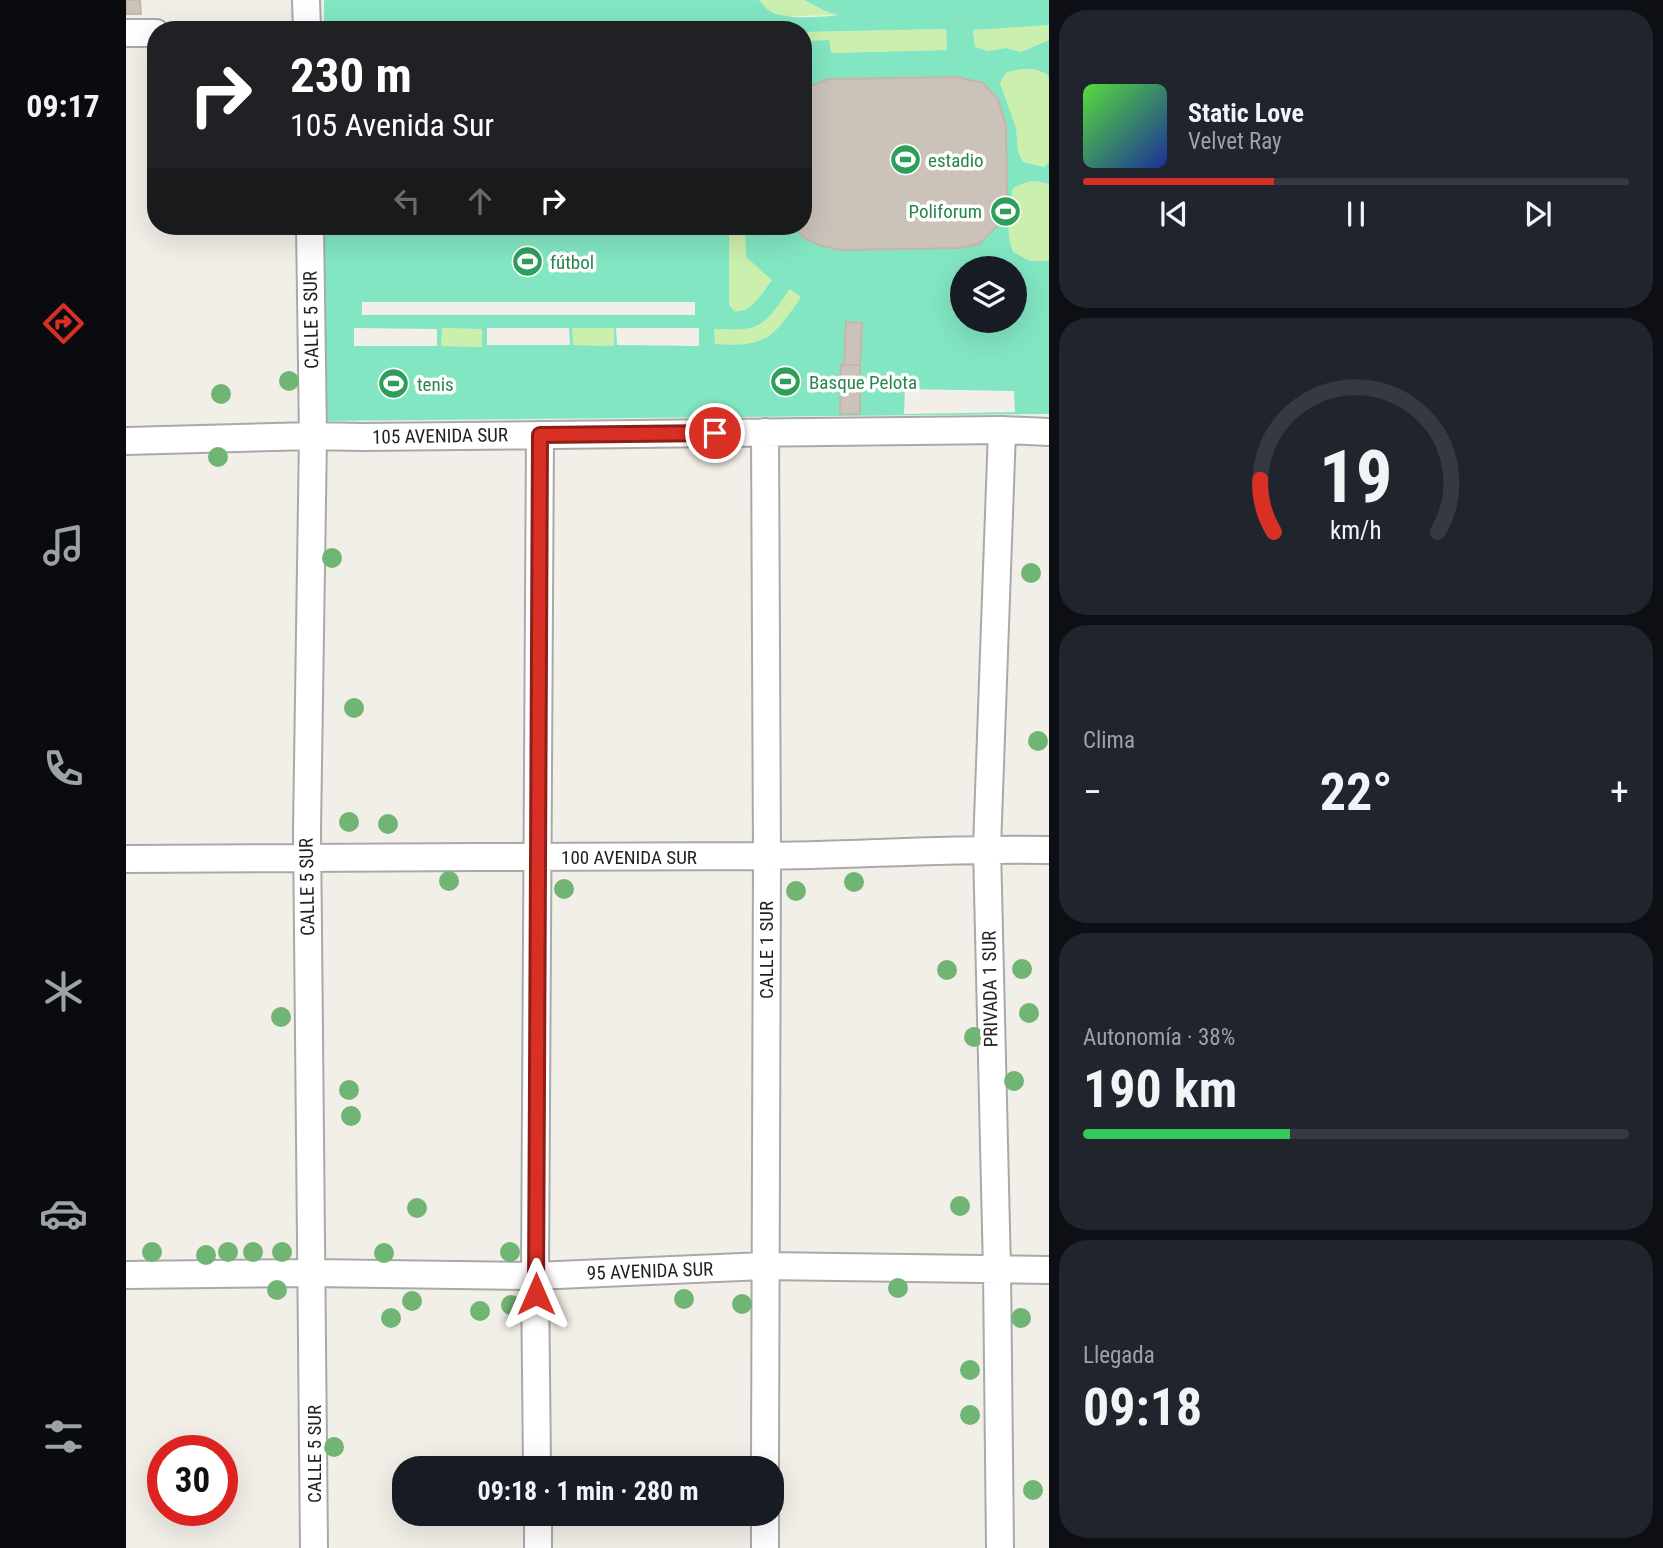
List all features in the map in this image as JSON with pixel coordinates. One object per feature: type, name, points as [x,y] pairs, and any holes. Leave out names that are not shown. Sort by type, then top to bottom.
[{"type":"street","points":[[306,0],[307,21]]},
{"type":"street","points":[[126,33],[147,33]]},
{"type":"street","name":"CALLE 5 SUR","points":[[310,235],[313,436],[307,857],[314,1548]]},
{"type":"street","name":"105 AVENIDA SUR","points":[[126,441],[313,436],[1002,430],[1049,432]]},
{"type":"street","name":"PRIVADA 1 SUR","points":[[1000,1548],[997,1269],[987,848],[1002,430]]},
{"type":"street","name":"CALLE 1 SUR","points":[[765,432],[765,1456]]},
{"type":"street","points":[[537,1456],[535,1276],[540,435]]},
{"type":"street","name":"100 AVENIDA SUR","points":[[126,859],[766,856],[987,848],[1049,849]]},
{"type":"street","name":"95 AVENIDA SUR","points":[[126,1275],[312,1273],[535,1276],[765,1266],[1049,1270]]},
{"type":"street","points":[[538,1526],[538,1548]]},
{"type":"street","points":[[765,1526],[765,1548]]},
{"type":"green space","points":[[324,0],[759,0],[773,13],[822,17],[839,15],[804,0],[1049,0],[1049,25],[973,30],[975,47],[988,51],[1006,48],[1021,52],[1049,40],[1049,79],[1043,72],[1022,69],[1006,73],[1000,83],[1016,128],[1018,151],[1023,162],[1044,167],[1049,162],[1049,184],[1031,182],[1013,188],[1008,228],[1013,252],[1021,256],[950,256],[950,333],[1027,333],[1027,259],[1049,261],[1049,414],[321,421],[323,235],[729,235],[729,305],[734,311],[751,306],[772,280],[746,257],[745,235],[801,235],[804,239],[822,246],[842,250],[960,248],[979,244],[997,226],[1007,194],[1006,126],[998,99],[983,83],[957,77],[850,78],[828,79],[812,87],[812,41],[829,40],[831,53],[947,50],[946,29],[812,32],[812,21],[324,21]],"holes":[[[790,289],[801,297],[783,322],[767,337],[746,344],[715,344],[714,329],[742,329],[760,324]],[[362,302],[695,302],[695,315],[362,315]],[[846,323],[861,323],[859,414],[840,414],[841,365],[844,365]],[[354,328],[437,329],[437,346],[354,346]],[[442,328],[482,329],[482,347],[441,346]],[[487,328],[569,328],[570,345],[487,345]],[[572,328],[614,328],[614,346],[573,345]],[[616,328],[699,328],[699,346],[617,345]],[[905,389],[1014,391],[1015,412],[904,414]]]},
{"type":"green space","points":[[759,0],[804,0],[827,12],[842,15],[784,16],[768,10]]},
{"type":"green space","points":[[1049,25],[1049,40],[1021,52],[1006,48],[988,51],[975,48],[973,29]]},
{"type":"green space","points":[[946,29],[947,50],[830,53],[828,40],[812,41],[812,32]]},
{"type":"green space","points":[[1020,68],[1043,71],[1049,75],[1049,162],[1044,167],[1023,162],[1018,151],[1016,128],[1000,83],[1006,73]]},
{"type":"green space","points":[[1039,180],[1049,184],[1049,261],[1030,261],[1027,256],[1013,252],[1008,228],[1009,212],[1013,188],[1024,182]]},
{"type":"green space","points":[[729,235],[745,235],[746,257],[772,279],[751,306],[734,311],[729,305]]},
{"type":"green space","points":[[790,289],[802,297],[784,321],[762,340],[743,345],[715,344],[714,329],[736,330]]},
{"type":"green space","points":[[572,327],[614,328],[614,346],[572,345]]},
{"type":"green space","points":[[441,328],[483,329],[483,347],[441,346]]},
{"type":"building","points":[[126,0],[140,0],[141,14],[126,14]]},
{"type":"building","name":"estadio","points":[[957,77],[983,83],[998,99],[1006,126],[1007,194],[997,226],[979,244],[960,248],[842,250],[822,246],[804,238],[802,235],[812,235],[812,86],[828,79]]},
{"type":"building","points":[[846,322],[862,323],[860,365],[844,365]]},
{"type":"building","points":[[841,365],[860,365],[860,414],[840,414]]},
{"type":"place","name":"estadio","points":[[905,160]]},
{"type":"place","name":"Poliforum","points":[[1005,211]]},
{"type":"place","name":"fútbol","points":[[527,262]]},
{"type":"place","name":"Basque Pelota","points":[[786,382]]},
{"type":"place","name":"tenis","points":[[394,384]]},
{"type":"route","points":[[536,1294],[540,435],[715,433]]}]
